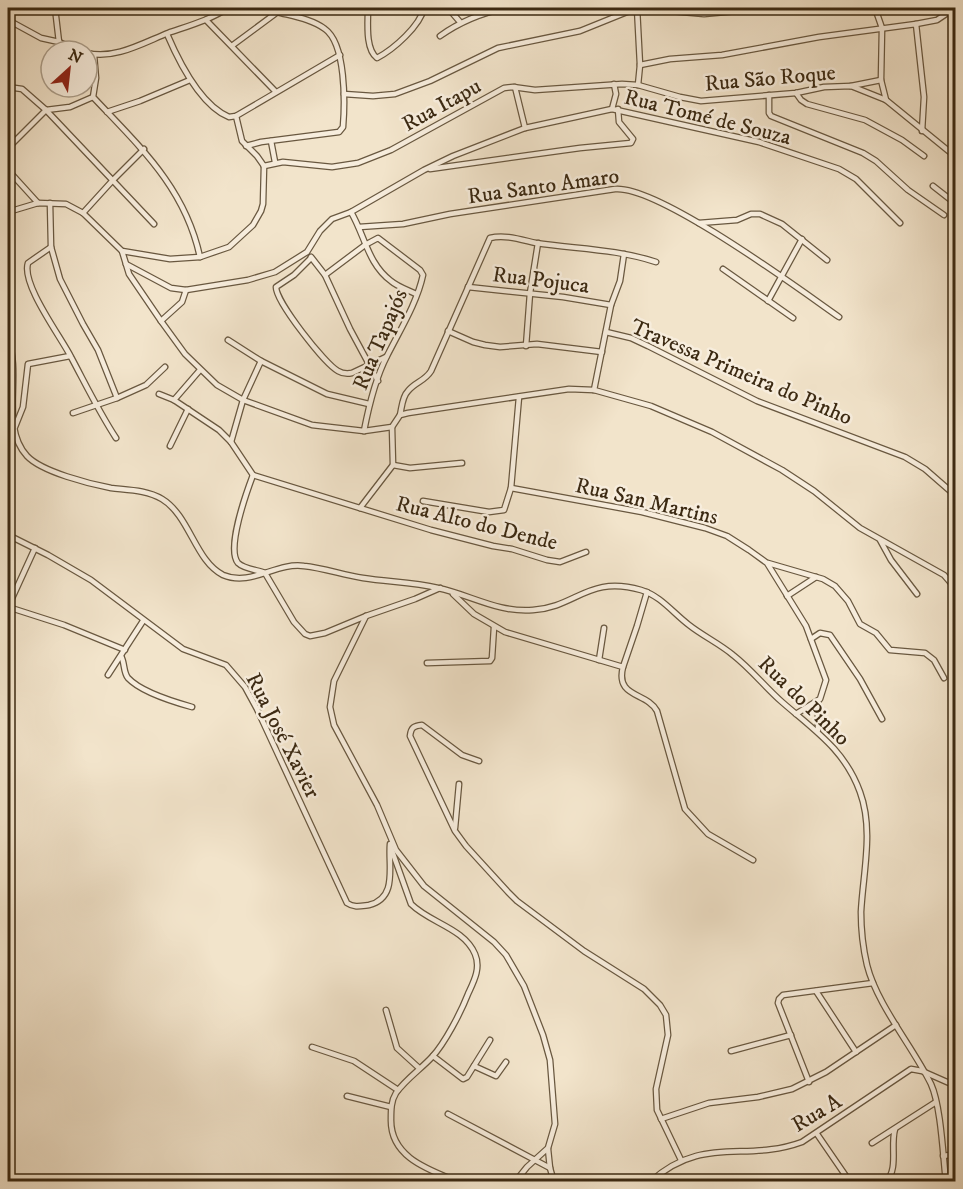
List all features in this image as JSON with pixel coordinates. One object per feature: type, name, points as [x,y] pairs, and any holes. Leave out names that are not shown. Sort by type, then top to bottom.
[{"type":"street","points":[[55,8],[59,39]]},
{"type":"street","points":[[99,54],[124,51],[206,20],[228,8]]},
{"type":"street","points":[[233,45],[283,8]]},
{"type":"street","points":[[368,8],[370,44],[377,58],[415,27],[424,8]]},
{"type":"street","points":[[448,8],[460,22]]},
{"type":"street","points":[[440,36],[475,15],[506,8]]},
{"type":"street","points":[[637,8],[640,65],[638,85]]},
{"type":"street","points":[[344,94],[373,96],[395,94],[430,81],[498,48],[580,31],[637,8],[704,14],[769,8]]},
{"type":"street","points":[[876,8],[882,28],[881,80],[886,100]]},
{"type":"street","points":[[640,65],[670,59],[722,55],[765,46],[916,24],[937,20],[952,11]]},
{"type":"street","points":[[246,146],[339,132],[344,123],[340,55],[332,34],[323,27],[277,12]]},
{"type":"street","points":[[8,20],[45,39]]},
{"type":"street","points":[[206,20],[276,91]]},
{"type":"street","points":[[916,24],[924,97],[922,131]]},
{"type":"street","points":[[167,33],[190,80],[227,117],[236,116],[340,55]]},
{"type":"street","points":[[107,112],[190,80]]},
{"type":"street","points":[[851,86],[881,80]]},
{"type":"street","points":[[424,170],[631,143],[633,139],[618,122],[614,84]]},
{"type":"street","name":"Rua Itapu","points":[[264,165],[275,162],[333,167],[358,163],[391,150],[504,88],[535,90],[614,84],[638,85]]},
{"type":"street","name":"Rua São Roque","points":[[638,85],[680,98],[700,101],[851,86],[886,100],[956,157]]},
{"type":"street","points":[[8,87],[22,89],[46,110],[154,224]]},
{"type":"street","points":[[515,87],[525,128]]},
{"type":"street","points":[[796,93],[807,104],[865,120],[902,140],[924,156]]},
{"type":"street","points":[[769,95],[771,116],[863,153],[876,161],[908,190],[944,215]]},
{"type":"street","points":[[8,148],[46,110],[70,107],[88,99]]},
{"type":"street","points":[[95,99],[144,149],[169,184],[184,211],[197,242],[200,257]]},
{"type":"street","name":"Rua Tomé de Souza","points":[[307,252],[325,225],[339,215],[351,212],[453,156],[525,128],[615,109],[759,142],[839,169],[856,179],[900,223]]},
{"type":"street","points":[[122,251],[170,259],[200,257],[229,247],[253,225],[263,204],[264,165],[246,146],[241,137],[236,116]]},
{"type":"street","points":[[271,141],[275,162]]},
{"type":"street","points":[[83,213],[144,149]]},
{"type":"street","points":[[8,170],[38,203]]},
{"type":"street","points":[[933,186],[956,204]]},
{"type":"street","name":"Rua Santo Amaro","points":[[359,226],[403,224],[622,188],[641,193],[699,223],[839,317]]},
{"type":"street","points":[[8,212],[38,203],[50,203],[66,204],[83,213],[122,251],[129,274],[185,354],[218,385],[243,400],[312,425],[364,431],[392,427]]},
{"type":"street","points":[[50,203],[51,248],[65,291],[98,350],[117,398]]},
{"type":"street","points":[[351,212],[374,264],[393,283],[416,294]]},
{"type":"street","points":[[699,223],[737,220],[751,214],[760,214],[783,224],[827,260]]},
{"type":"street","points":[[360,508],[393,465],[392,427],[400,415],[405,394],[428,375],[490,238],[497,237],[624,254],[656,262]]},
{"type":"street","name":"Rua Tapajós","points":[[364,431],[369,404],[386,357],[398,337],[422,278],[420,270],[380,239],[376,238],[365,244]]},
{"type":"street","points":[[768,301],[802,239]]},
{"type":"street","points":[[526,346],[530,293],[538,243]]},
{"type":"street","points":[[325,275],[365,244]]},
{"type":"street","points":[[51,248],[31,260],[26,271],[36,297],[95,405],[116,438]]},
{"type":"street","points":[[126,264],[171,288],[186,291],[248,280],[275,272],[307,252],[325,275],[378,381]]},
{"type":"street","points":[[594,390],[611,305],[620,281],[624,254]]},
{"type":"street","points":[[311,258],[294,275],[276,287],[281,303],[327,362],[338,371],[347,374],[386,357]]},
{"type":"street","points":[[723,269],[793,318]]},
{"type":"street","name":"Rua Pojuca","points":[[468,287],[611,305]]},
{"type":"street","points":[[160,321],[182,302],[186,291]]},
{"type":"street","points":[[448,331],[485,345],[555,346],[602,352]]},
{"type":"street","name":"Travessa Primeira do Pinho","points":[[606,332],[639,342],[757,401],[905,457],[925,469],[956,496]]},
{"type":"street","points":[[8,339],[14,365],[14,429]]},
{"type":"street","points":[[228,340],[261,361],[327,394],[369,404]]},
{"type":"street","points":[[14,429],[23,407],[28,364],[70,356]]},
{"type":"street","points":[[231,442],[243,400],[261,361]]},
{"type":"street","points":[[73,413],[146,385],[165,367]]},
{"type":"street","points":[[174,400],[200,370]]},
{"type":"street","points":[[400,415],[560,390],[594,390],[671,413],[712,432],[782,470],[814,491],[860,528],[940,572],[956,589]]},
{"type":"street","points":[[159,394],[174,400],[214,426],[231,442],[253,475],[238,523],[236,555],[238,563],[265,573],[294,622],[305,634],[310,636],[325,633],[440,588]]},
{"type":"street","points":[[423,501],[489,512],[504,510],[511,488],[519,397]]},
{"type":"street","points":[[170,446],[188,409]]},
{"type":"street","name":"Rua do Pinho","points":[[14,429],[24,453],[44,466],[98,485],[141,491],[164,500],[178,513],[202,553],[218,572],[225,576],[244,578],[286,566],[304,566],[361,578],[440,588],[492,606],[526,611],[554,606],[601,586],[621,586],[647,592],[662,601],[691,627],[737,657],[771,692],[818,730],[850,772],[863,801],[867,848],[861,924],[866,956],[873,983],[931,1084],[936,1102],[946,1182]]},
{"type":"street","points":[[393,465],[410,468],[462,463]]},
{"type":"street","name":"Rua Alto do Dende","points":[[253,475],[431,530],[512,549],[547,560],[560,562],[586,552]]},
{"type":"street","name":"Rua San Martins","points":[[511,488],[642,512],[705,528],[727,536],[767,563],[806,626],[826,680],[825,689],[818,701],[818,730]]},
{"type":"street","name":"Rua José Xavier","points":[[8,535],[91,580],[183,649],[226,665],[239,677],[343,898],[351,906],[360,907],[375,903],[385,897],[390,882],[390,844]]},
{"type":"street","points":[[880,540],[891,560],[916,594]]},
{"type":"street","points":[[35,548],[8,607],[64,625],[124,650]]},
{"type":"street","points":[[767,563],[836,586],[848,601],[860,624],[876,633],[890,650],[925,653],[934,660],[944,678]]},
{"type":"street","points":[[787,596],[816,578]]},
{"type":"street","points":[[450,591],[474,614],[494,627],[623,667]]},
{"type":"street","points":[[647,592],[623,667],[621,676],[623,684],[631,693],[654,705],[685,808],[708,834],[753,860]]},
{"type":"street","points":[[366,616],[339,668],[330,707],[334,725],[400,856],[424,886],[500,948],[524,986],[541,1027],[550,1060],[556,1117],[548,1148],[554,1182]]},
{"type":"street","points":[[108,675],[143,621]]},
{"type":"street","points":[[427,663],[488,662],[492,658],[494,627]]},
{"type":"street","points":[[599,660],[604,628]]},
{"type":"street","points":[[811,639],[820,633],[830,635],[860,679],[882,719]]},
{"type":"street","points":[[120,656],[124,661],[126,675],[131,680],[166,700],[192,707]]},
{"type":"street","points":[[796,714],[818,701]]},
{"type":"street","points":[[479,761],[462,755],[422,725],[414,726],[411,730],[410,736],[455,831],[465,846],[517,901],[584,951],[644,989],[660,1005],[668,1026],[668,1035],[656,1089],[657,1110],[681,1160]]},
{"type":"street","points":[[455,831],[459,784]]},
{"type":"street","points":[[389,837],[411,904],[463,938],[475,953],[477,962],[476,974],[461,1009],[433,1056],[398,1090],[391,1107],[393,1136],[404,1154],[422,1167],[459,1182]]},
{"type":"street","points":[[809,1082],[778,1003],[779,999],[783,995],[873,983]]},
{"type":"street","points":[[816,991],[856,1052]]},
{"type":"street","points":[[386,1010],[397,1048],[419,1068]]},
{"type":"street","points":[[661,1119],[709,1103],[779,1093],[809,1082],[896,1025]]},
{"type":"street","points":[[731,1051],[791,1035]]},
{"type":"street","points":[[433,1056],[464,1079],[490,1040]]},
{"type":"street","points":[[312,1047],[354,1061],[398,1090]]},
{"type":"street","points":[[474,1066],[496,1076],[506,1062]]},
{"type":"street","name":"Rua A","points":[[650,1182],[681,1160],[706,1153],[783,1148],[802,1142],[907,1071],[915,1069],[922,1071]]},
{"type":"street","points":[[922,1071],[956,1086]]},
{"type":"street","points":[[347,1096],[391,1107]]},
{"type":"street","points":[[872,1143],[936,1102]]},
{"type":"street","points":[[448,1114],[550,1168]]},
{"type":"street","points":[[886,1182],[893,1170],[892,1142],[895,1129]]},
{"type":"street","points":[[817,1134],[850,1182]]},
{"type":"street","points":[[515,1182],[548,1148]]},
{"type":"street","points":[[943,1156],[956,1154]]}]
